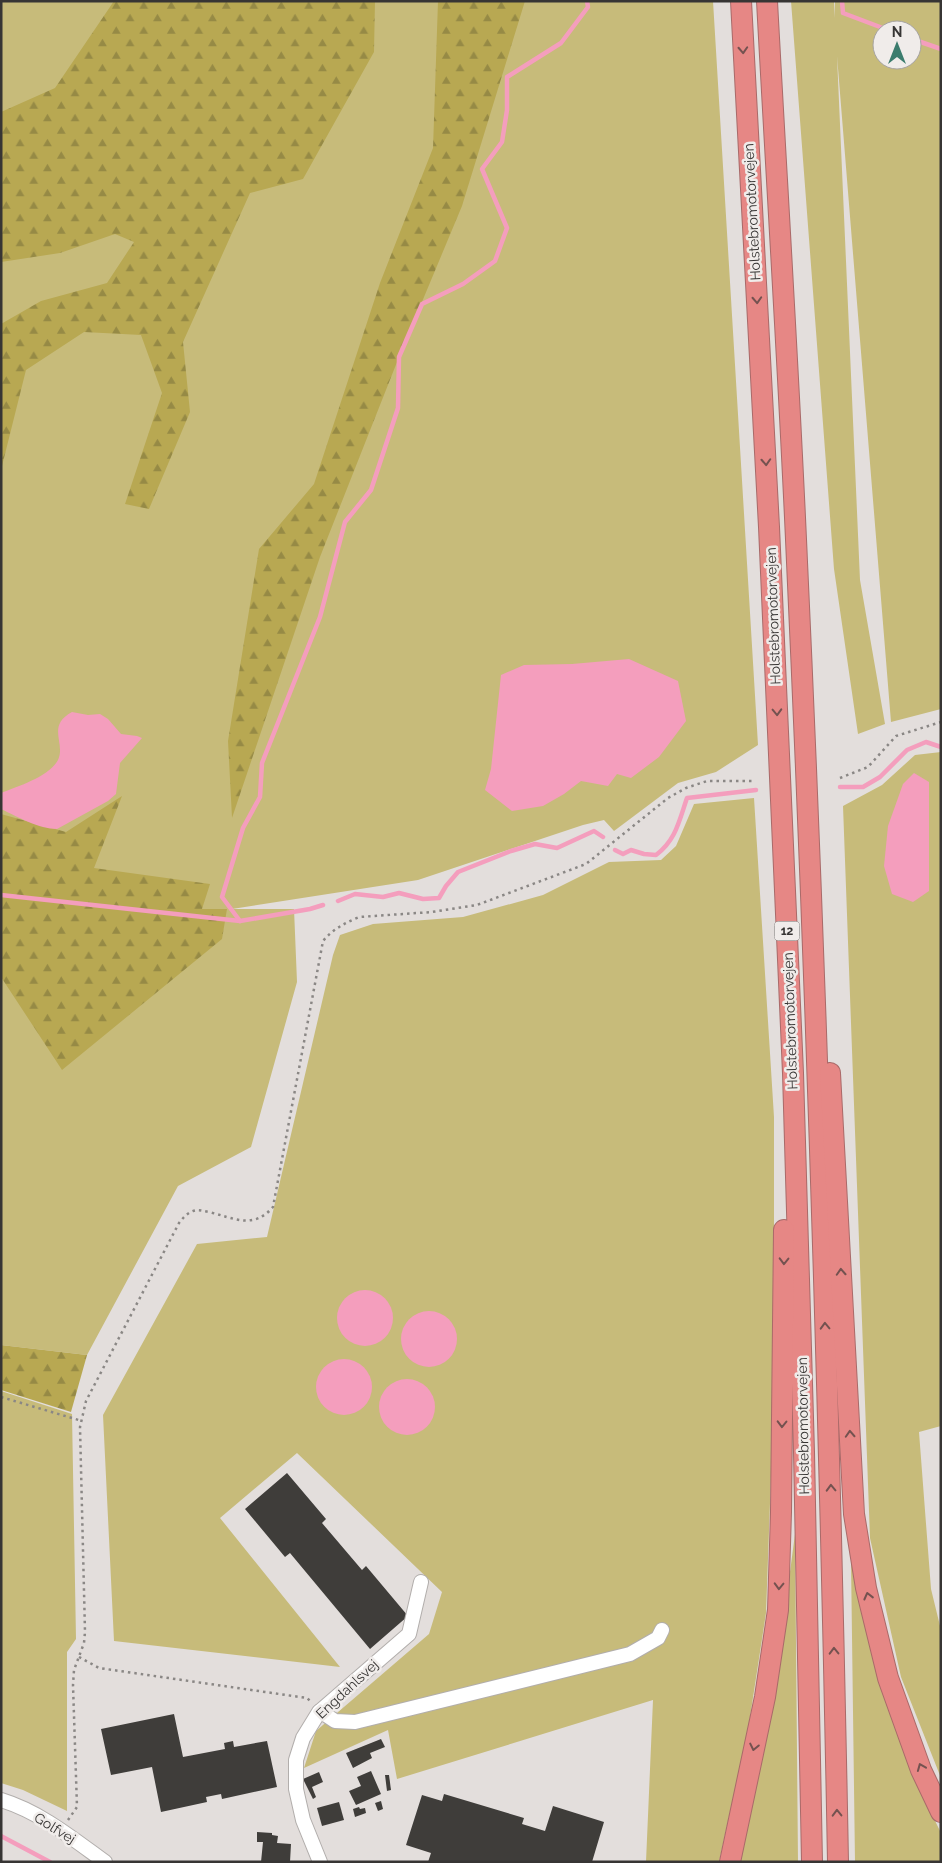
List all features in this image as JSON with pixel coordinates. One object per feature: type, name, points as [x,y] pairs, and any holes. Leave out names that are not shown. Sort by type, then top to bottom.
[{"type":"highway","name":"Holstebromotorvejen","points":[[740,1],[770,537],[793,1073],[804,1452],[812,1862]]},
{"type":"highway","name":"Holstebromotorvejen","points":[[767,1],[797,547],[809,830],[831,1495],[838,1862]]},
{"type":"highway","points":[[809,830],[824,944],[854,1514],[866,1588],[888,1678],[921,1770],[941,1812]]},
{"type":"highway","points":[[730,1862],[765,1697],[778,1610],[786,1128],[793,1073]]},
{"type":"street","name":"Engdahlsvej","points":[[320,1862],[303,1820],[296,1789],[296,1760],[303,1738],[319,1711],[408,1634],[421,1582]]},
{"type":"street","points":[[319,1711],[336,1721],[355,1722],[630,1654],[658,1638],[662,1630]]},
{"type":"street","name":"Golfvej","points":[[1,1800],[19,1806],[62,1830],[105,1862]]},
{"type":"path","points":[[840,778],[868,767],[896,736],[941,722]]},
{"type":"path","points":[[62,1830],[77,1807],[73,1686],[74,1670],[84,1643],[85,1632],[80,1427],[86,1401],[178,1223],[187,1214],[199,1210],[246,1221],[258,1220],[265,1216],[273,1207],[323,941],[331,932],[359,918],[432,912],[477,905],[586,864],[668,798],[686,788],[708,781],[754,781]]},
{"type":"path","points":[[1,1398],[82,1421]]},
{"type":"path","points":[[79,1656],[99,1668],[307,1698],[319,1711]]},
{"type":"shaded area","points":[[1,1],[713,1],[758,745],[716,772],[678,783],[614,831],[604,820],[583,825],[418,880],[232,909],[294,909],[297,982],[251,1147],[178,1186],[87,1355],[1,1345]]},
{"type":"shaded area","points":[[791,1],[834,1],[835,18],[835,1],[941,1],[941,709],[891,722],[837,56],[860,580],[885,724],[858,734],[834,569]]},
{"type":"shaded area","points":[[629,659],[678,681],[686,721],[659,757],[631,778],[617,774],[608,786],[581,781],[564,794],[543,806],[512,811],[485,790],[491,769],[501,675],[524,665],[572,664]]},
{"type":"shaded area","points":[[72,712],[88,715],[100,714],[108,719],[121,734],[142,738],[120,763],[116,794],[108,801],[57,829],[36,825],[1,809],[1,793],[33,780],[54,766],[60,754],[58,729],[60,723],[64,717]]},
{"type":"shaded area","points":[[941,752],[941,1426],[919,1432],[931,1589],[941,1630],[941,1778],[901,1677],[870,1538],[843,806],[882,785],[915,755]]},
{"type":"shaded area","points":[[914,773],[929,782],[929,891],[913,902],[892,894],[884,866],[888,826],[903,784]]},
{"type":"shaded area","points":[[754,798],[774,1117],[774,1394],[766,1613],[748,1730],[719,1862],[646,1862],[653,1700],[397,1779],[388,1730],[304,1768],[316,1731],[429,1634],[442,1592],[297,1453],[220,1518],[340,1667],[114,1641],[103,1415],[197,1244],[267,1237],[333,955],[340,935],[373,924],[463,917],[543,895],[609,862],[661,860],[676,846],[694,804]]},
{"type":"shaded area","points":[[365,1290],[376,1292],[385,1298],[391,1307],[393,1318],[391,1329],[385,1338],[376,1344],[365,1346],[354,1344],[345,1338],[339,1329],[337,1318],[339,1307],[345,1298],[354,1292]]},
{"type":"shaded area","points":[[429,1311],[440,1313],[449,1319],[455,1328],[457,1339],[455,1350],[449,1359],[440,1365],[429,1367],[418,1365],[409,1359],[403,1350],[401,1339],[403,1328],[409,1319],[418,1313]]},
{"type":"shaded area","points":[[344,1359],[355,1361],[364,1367],[370,1376],[372,1387],[370,1398],[364,1407],[355,1413],[344,1415],[333,1413],[324,1407],[318,1398],[316,1387],[318,1376],[324,1367],[333,1361]]},
{"type":"shaded area","points":[[407,1379],[418,1381],[427,1387],[433,1396],[435,1407],[433,1418],[427,1427],[418,1433],[407,1435],[396,1433],[387,1427],[381,1418],[379,1407],[381,1396],[387,1387],[396,1381]]},
{"type":"shaded area","points":[[1,1391],[72,1414],[76,1639],[67,1652],[67,1811],[23,1790],[1,1783]]},
{"type":"shaded area","points":[[795,1534],[798,1862],[740,1862],[776,1678]]},
{"type":"shaded area","points":[[851,1561],[878,1680],[914,1778],[941,1833],[941,1862],[855,1862]]},
{"type":"green space","points":[[114,1],[375,1],[374,52],[303,179],[250,193],[183,342],[190,412],[149,509],[125,504],[162,393],[141,335],[84,332],[26,370],[1,470],[1,324],[41,301],[107,283],[134,242],[115,234],[60,253],[1,262],[1,112],[55,88]]},
{"type":"green space","points":[[438,1],[525,1],[462,206],[399,357],[320,557],[232,818],[228,741],[259,549],[314,484],[380,283],[433,148]]},
{"type":"green space","points":[[122,796],[94,868],[210,884],[202,909],[227,909],[222,939],[62,1070],[1,977],[1,814],[66,832]]},
{"type":"green space","points":[[1,1345],[87,1355],[71,1412],[1,1390]]},
{"type":"building","points":[[287,1473],[326,1519],[322,1523],[362,1570],[366,1566],[408,1616],[370,1649],[290,1553],[285,1557],[245,1509]]},
{"type":"building","points":[[174,1714],[183,1757],[225,1749],[224,1743],[233,1741],[234,1747],[267,1741],[277,1787],[222,1799],[221,1794],[206,1797],[207,1802],[161,1812],[152,1767],[111,1775],[101,1729]]},
{"type":"building","points":[[381,1739],[385,1747],[370,1753],[372,1758],[353,1768],[346,1753]]},
{"type":"building","points":[[371,1771],[381,1794],[356,1805],[349,1791],[361,1786],[357,1777]]},
{"type":"building","points":[[319,1772],[323,1782],[312,1787],[316,1797],[313,1799],[303,1779]]},
{"type":"building","points":[[385,1775],[389,1775],[391,1790],[387,1791]]},
{"type":"building","points":[[444,1794],[524,1818],[522,1824],[545,1831],[553,1806],[604,1822],[592,1862],[428,1862],[431,1853],[406,1845],[422,1795],[442,1801]]},
{"type":"building","points":[[381,1801],[383,1809],[378,1811],[375,1803]]},
{"type":"building","points":[[339,1802],[344,1820],[322,1826],[317,1808]]},
{"type":"building","points":[[359,1807],[360,1809],[365,1808],[366,1813],[355,1817],[353,1809]]},
{"type":"building","points":[[257,1832],[272,1833],[272,1835],[278,1836],[277,1843],[291,1844],[290,1862],[261,1862],[263,1842],[257,1842]]},
{"type":"waterway","points":[[240,921],[222,897],[243,828],[260,797],[262,763],[320,617],[345,522],[371,490],[398,408],[399,357],[422,304],[463,284],[495,261],[507,228],[482,169],[502,142],[507,110],[507,77],[561,43],[588,7],[587,1]]},
{"type":"waterway","points":[[842,1],[843,13],[872,24]]},
{"type":"waterway","points":[[922,42],[941,49]]},
{"type":"waterway","points":[[840,787],[863,787],[880,777],[907,750],[926,742],[941,747]]},
{"type":"waterway","points":[[615,850],[623,854],[631,850],[656,855],[672,836],[687,798],[756,790]]},
{"type":"waterway","points":[[338,901],[355,894],[383,897],[399,893],[423,899],[439,898],[458,872],[511,851],[535,844],[557,848],[594,831],[603,837]]},
{"type":"waterway","points":[[1,895],[240,921],[323,905]]},
{"type":"waterway","points":[[1,1836],[50,1862]]}]
